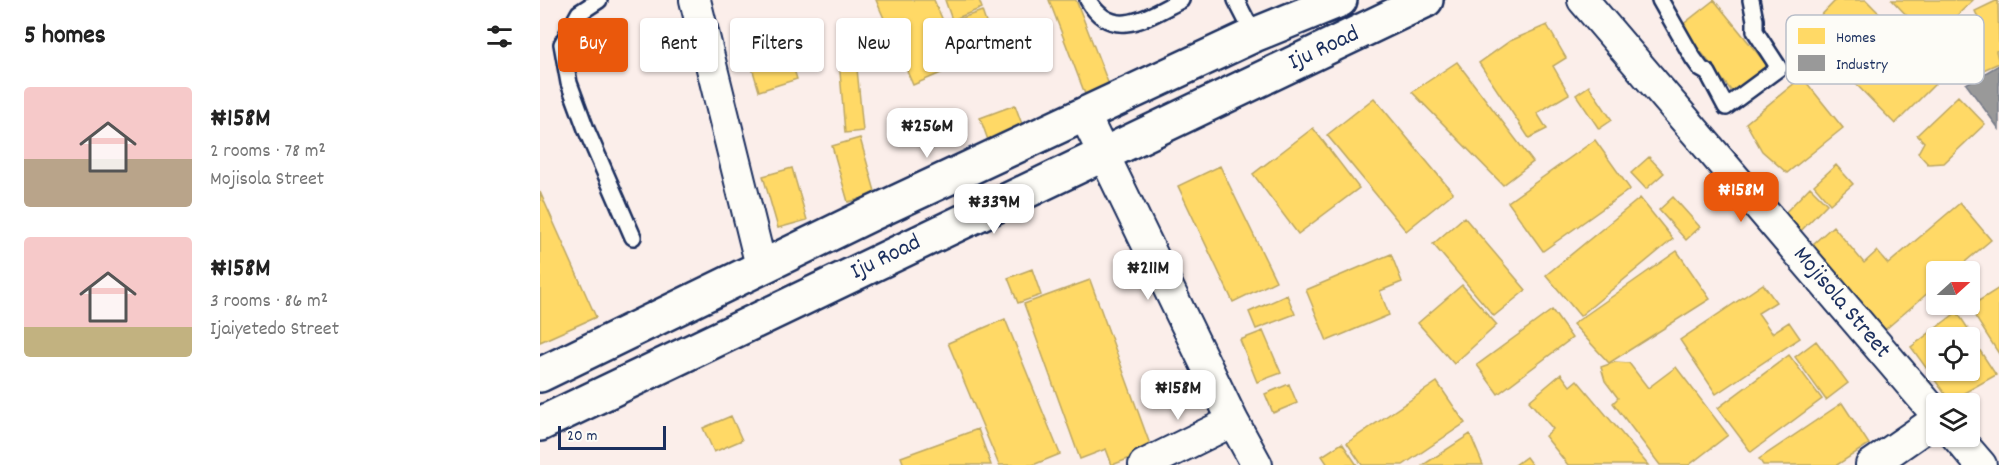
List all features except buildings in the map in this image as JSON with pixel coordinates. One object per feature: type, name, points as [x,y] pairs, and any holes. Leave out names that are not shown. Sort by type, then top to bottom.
[{"type":"main road","name":"Iju Road","points":[[540,375],[760,266],[1084,114],[1254,35],[1340,0]]},
{"type":"main road","name":"Iju Road","points":[[540,424],[1426,0]]},
{"type":"street","points":[[695,0],[760,266]]},
{"type":"street","name":"Mojisola Street","points":[[1583,0],[1926,402]]},
{"type":"street","points":[[1084,114],[1233,421],[1257,465]]},
{"type":"street","points":[[1144,465],[1233,421]]},
{"type":"street","points":[[1871,465],[1926,427]]},
{"type":"street","points":[[1965,447],[1981,465]]},
{"type":"lane","points":[[599,0],[579,13],[562,44],[568,83],[633,237]]},
{"type":"lane","points":[[1088,0],[1104,18],[1124,24],[1134,23],[1181,0]]},
{"type":"lane","points":[[1236,0],[1254,35]]},
{"type":"lane","points":[[1660,0],[1693,58],[1704,72],[1708,73],[1726,107],[1779,68],[1755,31],[1750,0]]}]
